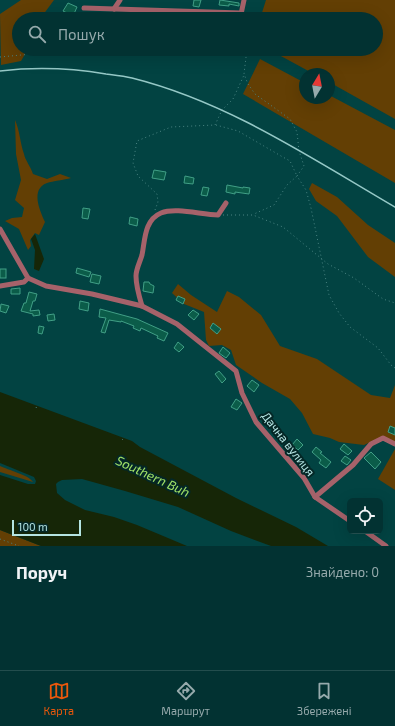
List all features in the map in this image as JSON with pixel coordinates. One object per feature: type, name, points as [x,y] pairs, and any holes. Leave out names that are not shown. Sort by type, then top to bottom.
[{"type":"street","points":[[114,9],[120,0]]},
{"type":"street","points":[[241,12],[244,0]]},
{"type":"street","points":[[84,8],[209,12]]},
{"type":"street","points":[[142,306],[137,290],[136,274],[142,256],[146,233],[152,218],[162,212],[182,211],[218,215],[226,202]]},
{"type":"street","points":[[0,229],[28,278],[24,282],[0,286]]},
{"type":"street","name":"Дачна вулиця","points":[[28,278],[46,286],[92,294],[142,306],[177,324],[236,371],[242,393],[256,422],[304,478],[315,497]]},
{"type":"street","points":[[347,519],[315,497],[353,465],[371,444],[383,438],[395,444]]},
{"type":"street","points":[[368,534],[386,546]]},
{"type":"path","points":[[93,12],[98,8]]},
{"type":"path","points":[[0,57],[12,56]]},
{"type":"path","points":[[215,125],[222,110],[233,99],[244,74],[246,56]]},
{"type":"path","points":[[244,74],[248,84],[255,94],[290,119],[297,132],[299,152],[304,166],[297,176],[287,185],[274,205],[253,215]]},
{"type":"path","points":[[152,218],[158,202],[156,194],[138,176],[133,163],[137,141],[171,127],[215,125],[238,131],[281,156],[290,162],[306,190],[312,208],[329,295],[350,328],[378,348],[395,368]]},
{"type":"path","points":[[218,215],[253,215],[283,227],[328,264],[354,278],[384,299],[395,303]]},
{"type":"path","points":[[0,539],[20,546]]},
{"type":"shaded area","points":[[21,0],[54,0],[45,12],[12,12],[12,56],[24,56],[21,61],[1,65],[0,14]]},
{"type":"shaded area","points":[[266,0],[395,0],[395,119],[335,85],[335,68],[303,68],[281,56],[383,56],[383,12],[262,12]]},
{"type":"shaded area","points":[[260,59],[299,80],[299,104],[335,104],[335,98],[395,130],[395,183],[243,94]]},
{"type":"shaded area","points":[[15,120],[25,156],[33,174],[47,179],[60,174],[71,178],[47,183],[39,190],[38,201],[45,222],[39,235],[35,233],[30,240],[31,246],[28,250],[19,229],[5,221],[12,218],[22,217],[24,208],[15,200],[21,180],[16,154]]},
{"type":"shaded area","points":[[312,183],[337,197],[368,225],[395,243],[395,277],[368,257],[337,216],[316,201],[309,189]]},
{"type":"shaded area","points":[[178,284],[191,295],[217,312],[227,291],[239,297],[261,315],[280,346],[317,359],[371,395],[390,398],[395,385],[395,442],[377,439],[364,445],[339,442],[313,434],[302,413],[290,399],[262,383],[236,365],[231,350],[222,345],[209,346],[206,340],[204,312],[184,304],[172,293]]},
{"type":"shaded area","points":[[395,449],[395,490],[378,479]]},
{"type":"shaded area","points":[[0,466],[23,475],[31,479],[33,482],[0,472]]},
{"type":"shaded area","points":[[0,530],[41,546],[0,546]]},
{"type":"water","points":[[35,234],[44,259],[39,271],[34,269],[35,250],[31,239]]},
{"type":"water","name":"Southern Buh","points":[[0,392],[132,441],[140,447],[236,498],[296,527],[328,546],[271,546],[231,531],[178,507],[82,479],[62,480],[58,482],[56,484],[57,493],[65,500],[85,510],[114,517],[137,525],[187,546],[41,546],[0,530],[0,475],[28,484],[35,484],[36,481],[34,477],[0,463]]},
{"type":"building","points":[[194,0],[201,0],[199,7],[193,6]]},
{"type":"building","points":[[220,0],[239,3],[239,6],[229,4],[229,6],[219,5]]},
{"type":"building","points":[[68,3],[77,7],[75,12],[63,11]]},
{"type":"building","points":[[154,170],[166,172],[164,180],[152,178]]},
{"type":"building","points":[[185,176],[194,178],[193,184],[184,183]]},
{"type":"building","points":[[227,185],[250,188],[249,194],[235,192],[235,194],[226,192]]},
{"type":"building","points":[[203,187],[209,188],[207,196],[201,195]]},
{"type":"building","points":[[83,208],[90,209],[88,219],[82,218]]},
{"type":"building","points":[[130,217],[138,219],[137,226],[129,224]]},
{"type":"building","points":[[77,268],[91,272],[89,277],[76,273]]},
{"type":"building","points":[[0,269],[6,269],[6,278],[0,278]]},
{"type":"building","points":[[92,274],[101,276],[99,284],[90,282]]},
{"type":"building","points":[[144,282],[149,282],[154,286],[153,293],[143,291]]},
{"type":"building","points":[[20,288],[20,294],[11,294],[11,289]]},
{"type":"building","points":[[29,292],[37,294],[30,311],[39,310],[40,315],[33,316],[33,314],[21,311],[24,303],[26,303]]},
{"type":"building","points":[[178,296],[185,299],[183,304],[176,300]]},
{"type":"building","points":[[80,301],[89,303],[88,311],[79,309]]},
{"type":"building","points":[[1,304],[9,306],[6,313],[0,311]]},
{"type":"building","points":[[100,309],[137,319],[168,333],[164,341],[157,338],[158,336],[141,328],[140,331],[133,328],[134,326],[121,321],[109,320],[105,333],[101,332],[106,318],[99,317]]},
{"type":"building","points":[[193,310],[199,314],[194,320],[188,315]]},
{"type":"building","points":[[54,314],[55,320],[48,321],[47,315]]},
{"type":"building","points":[[213,323],[221,329],[217,334],[210,328]]},
{"type":"building","points":[[39,326],[44,327],[42,334],[38,333]]},
{"type":"building","points":[[178,342],[184,347],[179,352],[174,348]]},
{"type":"building","points":[[223,347],[230,353],[226,358],[219,353]]},
{"type":"building","points":[[219,371],[226,379],[222,383],[215,374]]},
{"type":"building","points":[[252,380],[259,385],[254,392],[247,386]]},
{"type":"building","points":[[236,399],[242,403],[237,410],[231,407]]},
{"type":"building","points":[[390,426],[395,428],[395,435],[388,432]]},
{"type":"building","points":[[297,439],[303,445],[298,450],[292,445]]},
{"type":"building","points":[[344,444],[352,451],[348,455],[340,449]]},
{"type":"building","points":[[316,447],[322,452],[320,453],[331,462],[326,468],[319,463],[321,460],[312,452]]},
{"type":"building","points":[[371,452],[381,462],[375,469],[364,458]]},
{"type":"building","points":[[345,456],[351,460],[347,465],[341,461]]},
{"type":"railway","points":[[0,71],[26,69],[79,70],[129,77],[167,88],[202,101],[268,133],[395,207]]}]
